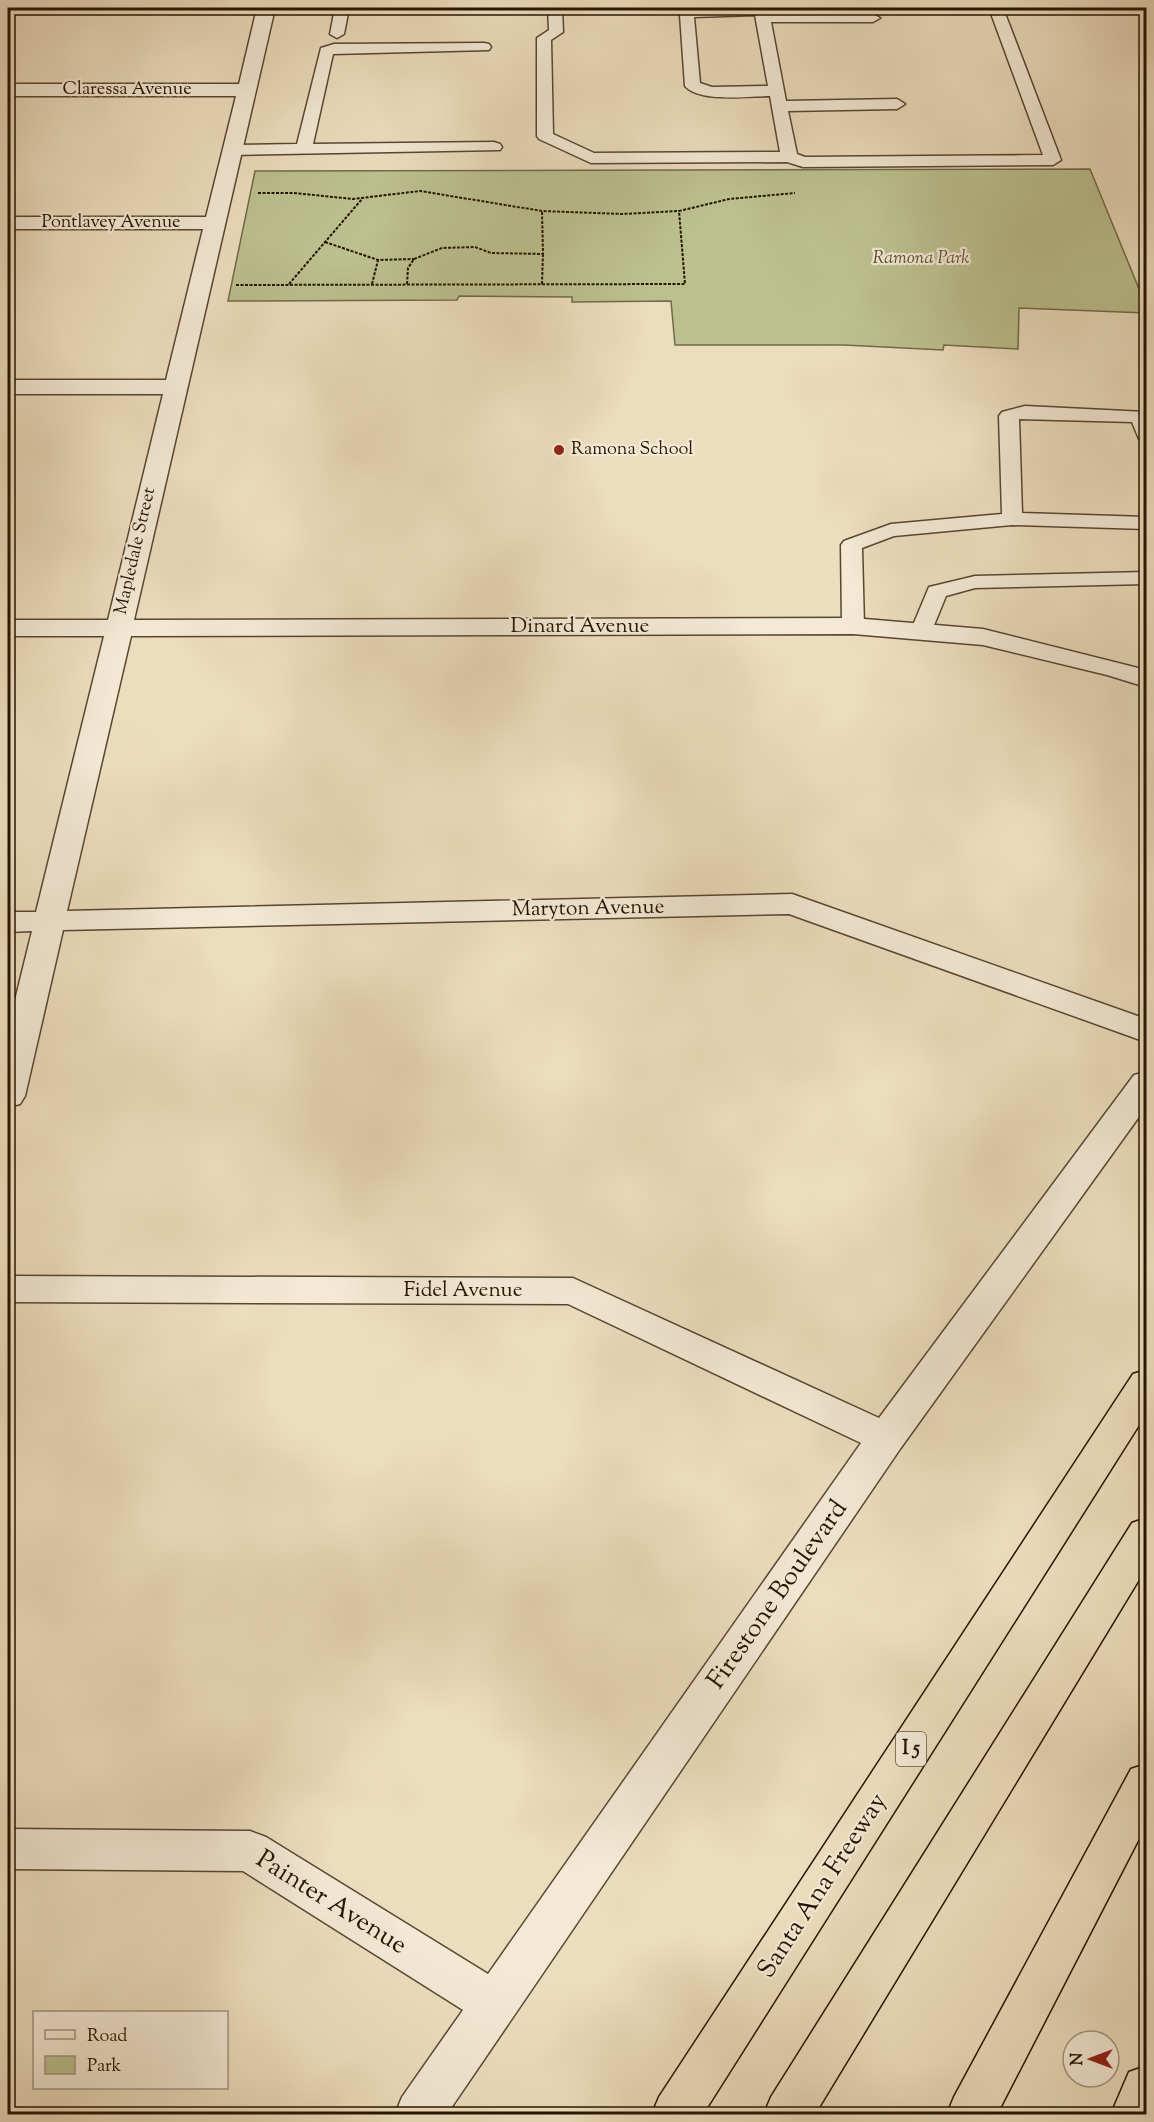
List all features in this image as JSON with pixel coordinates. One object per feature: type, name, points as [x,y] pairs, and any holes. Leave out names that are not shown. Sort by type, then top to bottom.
[{"type":"highway","name":"Santa Ana Freeway","points":[[676,2115],[1146,1384]]},
{"type":"highway","points":[[788,2115],[1146,1534]]},
{"type":"highway","points":[[971,2115],[1146,1783]]},
{"type":"highway","points":[[1134,2115],[1146,2089]]},
{"type":"street","name":"Mapledale Street","points":[[8,1096],[266,8]]},
{"type":"street","name":"Claressa Avenue","points":[[8,90],[246,90]]},
{"type":"street","name":"Pontlavey Avenue","points":[[8,223],[215,223]]},
{"type":"street","points":[[8,387],[176,387]]},
{"type":"street","name":"Dinard Avenue","points":[[8,628],[853,626],[922,630],[983,637],[1116,669],[1146,679]]},
{"type":"street","name":"Maryton Avenue","points":[[8,922],[792,904],[1146,1031]]},
{"type":"street","name":"Firestone Boulevard","points":[[419,2115],[886,1438],[1146,1083]]},
{"type":"street","name":"Fidel Avenue","points":[[8,1290],[573,1292],[886,1438]]},
{"type":"street","name":"Painter Avenue","points":[[8,1849],[250,1851],[496,2005]]},
{"type":"lane","points":[[337,34],[342,8]]},
{"type":"lane","points":[[555,8],[556,32],[544,38],[545,136],[591,158],[789,157],[803,162],[1053,160],[996,8]]},
{"type":"lane","points":[[873,18],[763,12],[695,12],[687,15],[693,86],[710,92],[777,98],[897,104]]},
{"type":"lane","points":[[763,12],[789,157]]},
{"type":"lane","points":[[304,149],[326,51],[334,48],[484,47]]},
{"type":"lane","points":[[232,150],[494,147]]},
{"type":"lane","points":[[1012,519],[1009,417],[1025,412],[1140,416],[1146,435]]},
{"type":"lane","points":[[853,626],[851,545],[891,530],[1012,519],[1146,523]]},
{"type":"lane","points":[[922,630],[937,592],[975,582],[1146,578]]},
{"type":"path","points":[[222,193],[281,192],[335,198],[363,198],[420,191],[542,211],[622,214],[679,211],[729,199],[801,193]]},
{"type":"path","points":[[288,284],[363,198]]},
{"type":"path","points":[[542,211],[542,284]]},
{"type":"path","points":[[200,286],[686,284],[679,211]]},
{"type":"path","points":[[325,242],[378,260],[414,259],[427,252],[461,247],[491,253],[543,254]]},
{"type":"path","points":[[407,284],[408,268],[414,259]]},
{"type":"path","points":[[372,284],[378,260]]},
{"type":"green space","name":"Ramona Park","points":[[1090,169],[1146,306],[1146,313],[1019,308],[1018,349],[944,345],[943,350],[844,345],[675,345],[671,301],[572,302],[572,297],[459,296],[457,300],[228,301],[255,171]]},
{"type":"place","name":"Ramona School","points":[[559,450]]}]
